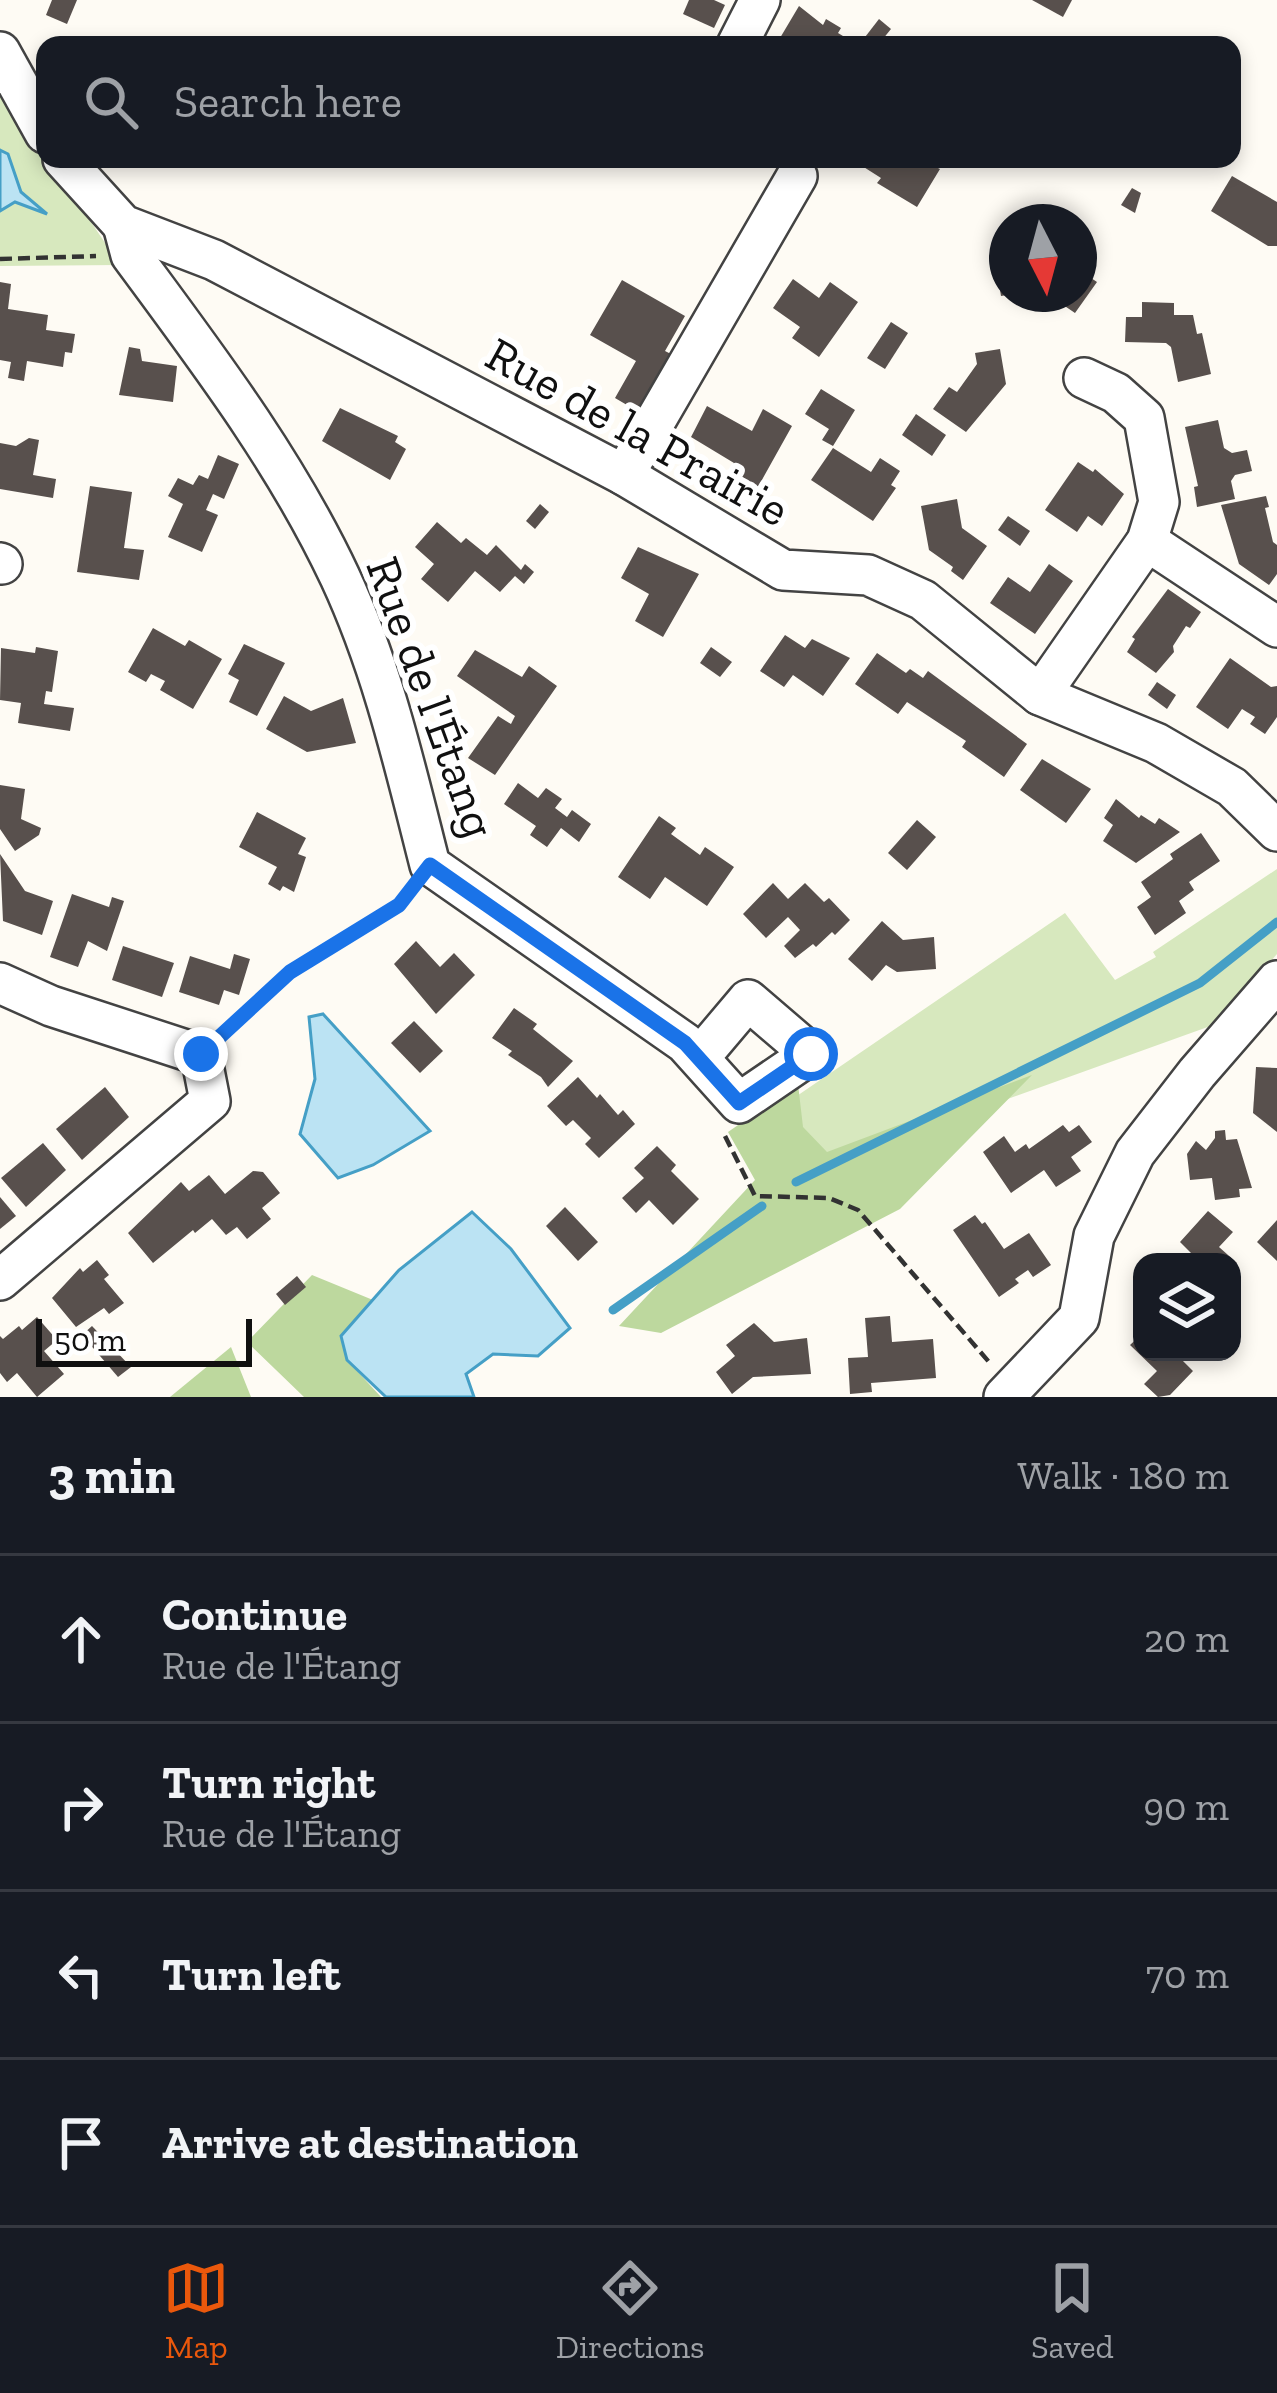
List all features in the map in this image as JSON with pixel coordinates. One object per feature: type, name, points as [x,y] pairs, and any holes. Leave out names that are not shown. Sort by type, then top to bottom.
[{"type":"street","points":[[742,36],[760,0]]},
{"type":"street","points":[[0,52],[36,117]]},
{"type":"street","name":"Rue de l'Étang","points":[[70,168],[127,240],[255,423],[339,576],[397,732],[430,865],[685,1043],[739,1103]]},
{"type":"street","points":[[624,475],[796,176]]},
{"type":"street","name":"Rue de la Prairie","points":[[127,240],[214,260],[624,475],[783,570],[868,575],[923,600],[1040,695],[1156,743],[1232,787],[1277,831]]},
{"type":"street","points":[[1040,695],[1147,542],[1159,502],[1144,418],[1115,393],[1084,378]]},
{"type":"street","points":[[1147,542],[1277,627]]},
{"type":"street","points":[[1008,1393],[1079,1318],[1094,1236],[1135,1153],[1277,981]]},
{"type":"street","points":[[0,983],[51,1006],[201,1054],[210,1102],[0,1280]]},
{"type":"street","points":[[699,1058],[748,1000],[811,1054],[739,1103]]},
{"type":"path","points":[[0,259],[127,240]]},
{"type":"path","points":[[201,1054],[290,972],[399,905],[430,865]]},
{"type":"path","points":[[739,1103],[720,1124],[755,1196],[829,1198],[858,1210],[1008,1393]]},
{"type":"green space","points":[[0,75],[36,140],[36,168],[55,168],[120,265],[0,266]]},
{"type":"green space","points":[[1277,869],[1277,954],[1216,1024],[910,1134],[803,1184],[788,1102],[1065,913],[1115,980],[1156,957],[1153,952]]},
{"type":"green space","points":[[1032,1075],[900,1209],[661,1333],[619,1326],[755,1180],[728,1132],[798,1084],[803,1127],[827,1152]]},
{"type":"green space","points":[[312,1275],[373,1300],[341,1336],[347,1360],[381,1397],[304,1397],[247,1342]]},
{"type":"green space","points":[[231,1347],[251,1397],[170,1397]]},
{"type":"water","points":[[0,150],[8,154],[21,192],[47,214],[15,202],[0,211]]},
{"type":"water","points":[[323,1014],[430,1131],[373,1165],[338,1178],[300,1134],[315,1079],[309,1017]]},
{"type":"water","points":[[472,1212],[511,1249],[570,1328],[538,1356],[493,1354],[466,1374],[474,1397],[386,1397],[347,1360],[341,1336],[399,1270]]},
{"type":"building","points":[[52,0],[77,0],[67,24],[46,15]]},
{"type":"building","points":[[689,0],[725,5],[714,28],[683,14]]},
{"type":"building","points":[[1032,0],[1072,0],[1063,17]]},
{"type":"building","points":[[799,6],[823,25],[826,19],[841,28],[838,33],[843,36],[781,36]]},
{"type":"building","points":[[879,19],[891,29],[885,36],[866,36]]},
{"type":"building","points":[[865,168],[940,169],[917,207],[877,183],[881,178]]},
{"type":"building","points":[[1232,176],[1277,202],[1277,246],[1268,246],[1211,211]]},
{"type":"building","points":[[1132,188],[1141,193],[1135,213],[1121,205]]},
{"type":"building","points":[[793,279],[819,298],[830,282],[858,302],[819,357],[792,338],[800,327],[773,308]]},
{"type":"building","points":[[622,280],[685,316],[665,351],[677,357],[644,415],[615,398],[636,361],[590,335]]},
{"type":"building","points":[[0,282],[11,284],[8,309],[48,315],[46,330],[75,334],[72,353],[65,352],[63,367],[27,361],[24,381],[8,378],[11,362],[0,360]]},
{"type":"building","points":[[1142,302],[1174,303],[1174,315],[1193,315],[1211,374],[1178,382],[1171,347],[1166,343],[1125,342],[1126,317],[1142,317]]},
{"type":"building","points":[[891,322],[908,333],[885,369],[867,358]]},
{"type":"building","points":[[129,347],[140,349],[142,361],[177,366],[173,402],[119,395]]},
{"type":"building","points":[[1000,349],[1006,384],[966,432],[933,409],[949,387],[957,392],[977,364],[975,353]]},
{"type":"building","points":[[821,389],[855,410],[833,446],[822,440],[829,429],[805,414]]},
{"type":"building","points":[[707,406],[752,431],[763,409],[792,426],[758,487],[731,470],[734,463],[691,437]]},
{"type":"building","points":[[340,408],[398,436],[395,442],[406,449],[390,480],[322,441]]},
{"type":"building","points":[[916,414],[946,435],[932,456],[902,435]]},
{"type":"building","points":[[1218,420],[1224,448],[1232,453],[1247,450],[1252,471],[1235,475],[1231,481],[1235,499],[1197,507],[1194,487],[1198,486],[1185,427]]},
{"type":"building","points":[[29,438],[39,440],[33,475],[56,479],[53,498],[0,489],[0,443],[16,446]]},
{"type":"building","points":[[833,448],[871,472],[880,458],[900,471],[891,485],[896,488],[873,521],[811,480]]},
{"type":"building","points":[[218,455],[239,464],[224,499],[213,494],[206,510],[218,515],[202,552],[168,537],[183,504],[168,496],[178,478],[193,485],[199,475],[208,479]]},
{"type":"building","points":[[1078,462],[1095,469],[1124,494],[1102,526],[1088,516],[1077,532],[1045,510]]},
{"type":"building","points":[[90,486],[132,492],[124,548],[144,550],[139,580],[77,572]]},
{"type":"building","points":[[1266,496],[1269,507],[1265,508],[1277,545],[1277,574],[1269,585],[1239,564],[1221,505]]},
{"type":"building","points":[[957,499],[962,528],[987,546],[963,580],[929,550],[921,506]]},
{"type":"building","points":[[540,504],[549,512],[535,529],[526,521]]},
{"type":"building","points":[[1008,516],[1030,531],[1020,546],[998,530]]},
{"type":"building","points":[[437,522],[461,543],[466,538],[487,555],[496,545],[521,570],[525,564],[534,572],[524,584],[515,576],[500,592],[475,571],[448,602],[421,579],[434,564],[415,547]]},
{"type":"building","points":[[638,547],[699,574],[663,637],[635,621],[649,594],[621,578]]},
{"type":"building","points":[[1049,564],[1073,581],[1035,634],[990,603],[1008,577],[1030,592]]},
{"type":"building","points":[[1168,589],[1201,612],[1190,628],[1186,626],[1174,652],[1156,673],[1127,652],[1132,637]]},
{"type":"building","points":[[153,628],[185,646],[189,640],[222,659],[193,709],[160,690],[165,681],[151,674],[146,682],[128,672]]},
{"type":"building","points":[[785,635],[805,648],[812,639],[850,658],[823,696],[793,675],[784,687],[760,671]]},
{"type":"building","points":[[244,644],[285,663],[257,716],[229,702],[239,680],[228,674]]},
{"type":"building","points":[[36,647],[58,651],[52,692],[46,691],[44,704],[74,708],[70,731],[18,723],[21,703],[0,700],[1,648],[35,653]]},
{"type":"building","points":[[711,647],[732,662],[720,677],[700,663]]},
{"type":"building","points":[[475,650],[522,677],[529,666],[557,686],[495,775],[468,758],[498,716],[511,724],[515,716],[457,676]]},
{"type":"building","points":[[877,653],[906,673],[910,669],[923,678],[928,671],[1027,744],[1004,777],[962,747],[966,741],[907,702],[898,714],[855,684]]},
{"type":"building","points":[[1230,658],[1271,687],[1277,686],[1277,717],[1265,734],[1250,724],[1255,717],[1242,709],[1228,729],[1196,707]]},
{"type":"building","points":[[1157,682],[1176,695],[1167,709],[1148,695]]},
{"type":"building","points":[[284,696],[311,711],[343,698],[356,743],[307,752],[266,729]]},
{"type":"building","points":[[1042,759],[1091,789],[1066,823],[1020,790]]},
{"type":"building","points":[[518,783],[538,798],[546,788],[562,799],[555,808],[567,817],[572,810],[591,824],[579,842],[561,828],[547,847],[530,835],[536,826],[504,804]]},
{"type":"building","points":[[0,785],[25,789],[21,819],[41,828],[39,835],[15,851],[0,829]]},
{"type":"building","points":[[1116,799],[1139,818],[1155,824],[1159,818],[1180,832],[1136,863],[1103,841],[1113,825],[1104,818]]},
{"type":"building","points":[[257,812],[306,838],[298,854],[306,857],[294,892],[268,884],[277,867],[239,847]]},
{"type":"building","points":[[659,816],[676,828],[671,834],[700,855],[705,847],[734,867],[707,906],[665,877],[650,899],[618,877]]},
{"type":"building","points":[[917,820],[936,837],[907,870],[888,853]]},
{"type":"building","points":[[1201,833],[1220,861],[1189,882],[1194,890],[1179,901],[1186,913],[1155,935],[1137,907],[1151,897],[1141,882]]},
{"type":"building","points":[[0,854],[25,891],[53,901],[42,935],[3,921]]},
{"type":"building","points":[[773,883],[788,899],[805,883],[824,902],[829,898],[850,920],[835,935],[832,932],[795,958],[784,946],[800,930],[788,917],[766,938],[743,914]]},
{"type":"building","points":[[72,894],[109,907],[112,897],[124,901],[107,951],[88,941],[78,967],[50,957]]},
{"type":"building","points":[[882,921],[903,940],[934,937],[936,969],[897,972],[886,965],[872,981],[848,959]]},
{"type":"building","points":[[416,941],[440,967],[454,953],[475,975],[436,1014],[394,964]]},
{"type":"building","points":[[123,946],[174,963],[162,997],[112,980]]},
{"type":"building","points":[[234,954],[250,959],[239,995],[224,990],[219,1005],[179,992],[190,956],[230,969]]},
{"type":"building","points":[[514,1008],[573,1061],[548,1087],[492,1038]]},
{"type":"building","points":[[414,1021],[443,1051],[420,1073],[391,1043]]},
{"type":"building","points":[[1256,1067],[1277,1068],[1277,1132],[1253,1113]]},
{"type":"building","points":[[578,1077],[597,1098],[600,1094],[618,1115],[623,1110],[635,1124],[599,1158],[585,1144],[591,1138],[573,1120],[566,1126],[547,1106]]},
{"type":"building","points":[[105,1087],[129,1117],[82,1160],[56,1129]]},
{"type":"building","points":[[1063,1125],[1069,1132],[1079,1125],[1092,1142],[1071,1157],[1081,1171],[1056,1187],[1044,1170],[1011,1193],[983,1152],[1004,1136],[1015,1152],[1026,1144],[1029,1149]]},
{"type":"building","points":[[1225,1130],[1226,1140],[1237,1139],[1252,1188],[1239,1189],[1240,1197],[1215,1200],[1212,1178],[1190,1180],[1187,1154],[1196,1141],[1206,1150],[1215,1131]]},
{"type":"building","points":[[43,1143],[66,1170],[26,1207],[1,1178]]},
{"type":"building","points":[[657,1146],[676,1165],[671,1171],[699,1199],[673,1225],[649,1200],[636,1213],[622,1198],[644,1178],[634,1168]]},
{"type":"building","points":[[253,1171],[263,1172],[280,1193],[262,1208],[271,1219],[247,1239],[237,1227],[226,1235],[212,1219],[153,1263],[128,1233],[181,1182],[189,1191],[209,1175],[225,1194]]},
{"type":"building","points":[[0,1197],[16,1216],[0,1229]]},
{"type":"building","points":[[565,1207],[598,1242],[578,1261],[546,1226]]},
{"type":"building","points":[[1208,1211],[1233,1232],[1219,1247],[1226,1253],[1191,1253],[1180,1242]]},
{"type":"building","points":[[975,1215],[1004,1249],[1029,1233],[1051,1265],[1033,1277],[1028,1270],[999,1297],[953,1230]]},
{"type":"building","points":[[1277,1220],[1277,1261],[1257,1242]]},
{"type":"building","points":[[97,1260],[109,1275],[104,1279],[124,1303],[109,1314],[104,1308],[76,1327],[52,1298],[80,1268],[83,1272]]},
{"type":"building","points":[[297,1276],[306,1287],[285,1305],[276,1294]]},
{"type":"building","points":[[890,1316],[892,1342],[933,1339],[936,1378],[871,1383],[872,1392],[850,1394],[848,1358],[868,1357],[865,1318]]},
{"type":"building","points":[[37,1317],[57,1340],[44,1351],[64,1374],[37,1397],[17,1373],[7,1382],[0,1373],[0,1336],[3,1339],[19,1326],[22,1330]]},
{"type":"building","points":[[754,1323],[774,1342],[807,1338],[811,1374],[753,1377],[732,1394],[716,1372],[735,1356],[726,1345]]},
{"type":"building","points":[[92,1326],[131,1367],[118,1377],[82,1335]]},
{"type":"building","points":[[1147,1361],[1183,1361],[1193,1371],[1170,1395],[1158,1397],[1144,1384],[1157,1371]]},
{"type":"waterway","points":[[796,1182],[1200,983],[1277,922]]},
{"type":"waterway","points":[[613,1310],[762,1206]]},
{"type":"route","points":[[201,1054],[290,972],[399,905],[430,865],[685,1043],[739,1103],[811,1054]]}]
